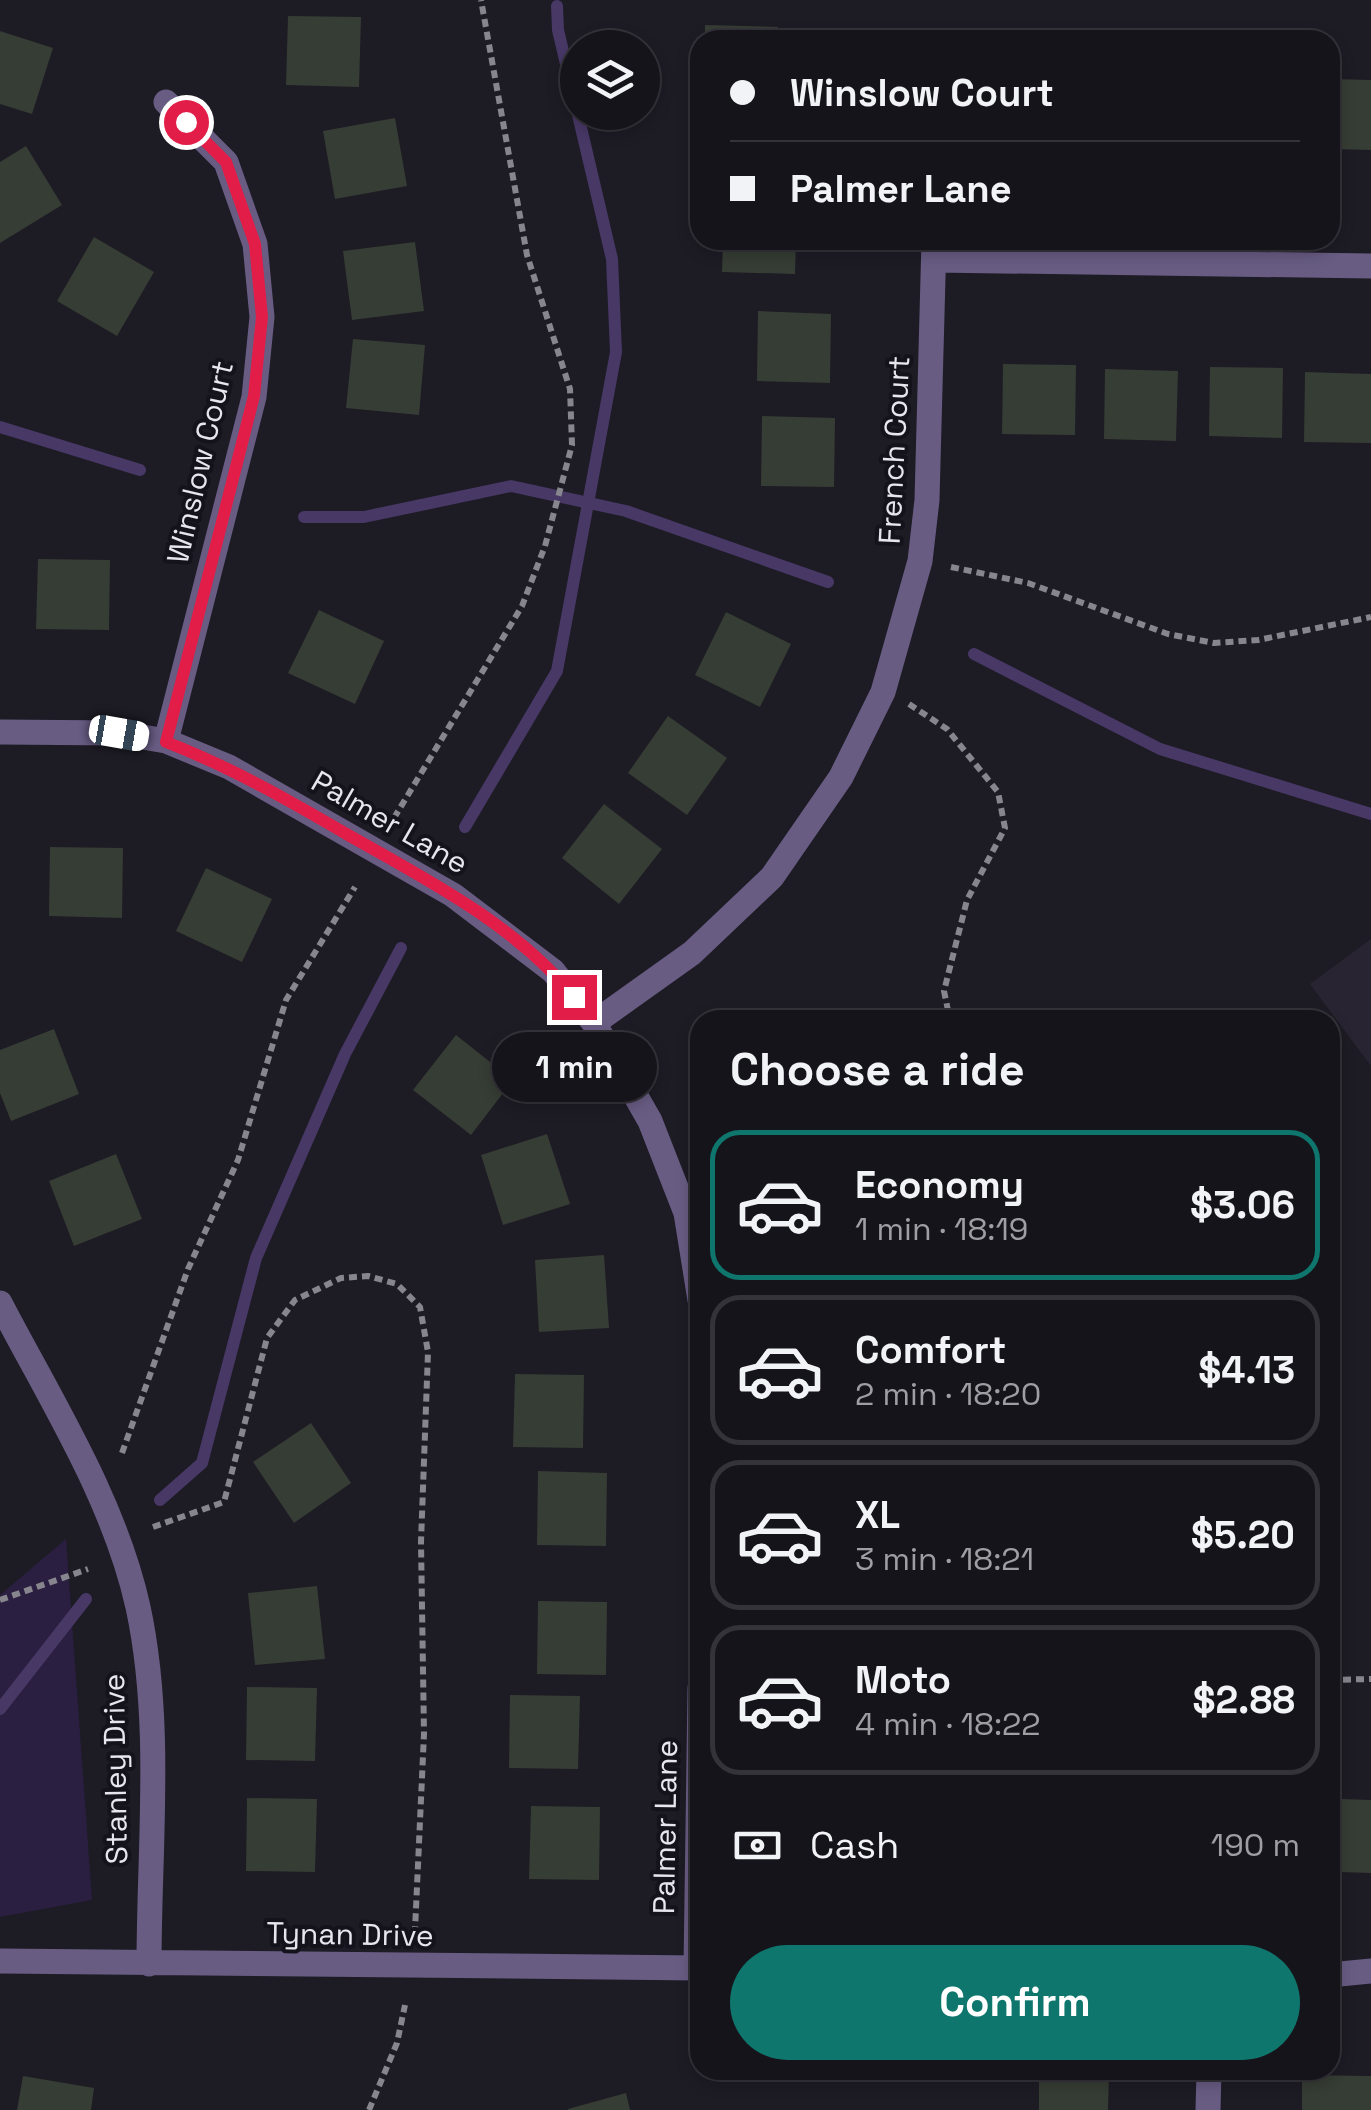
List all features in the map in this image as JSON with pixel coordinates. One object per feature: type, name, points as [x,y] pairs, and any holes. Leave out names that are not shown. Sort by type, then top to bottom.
[{"type":"street","name":"Winslow Court","points":[[166,102],[226,162],[255,244],[262,317],[254,396],[166,742]]},
{"type":"street","points":[[934,250],[1371,266]]},
{"type":"street","name":"French Court","points":[[594,1022],[692,953],[772,877],[840,777],[882,692],[920,561],[927,500],[934,250]]},
{"type":"street","name":"Palmer Lane","points":[[0,732],[119,733],[166,742],[229,766],[453,895],[553,971],[594,1022],[650,1120],[686,1214],[690,1239]]},
{"type":"street","name":"Stanley Drive","points":[[0,1304],[96,1488],[138,1606],[150,1682],[149,1964]]},
{"type":"street","name":"Tynan Drive","points":[[0,1961],[690,1968]]},
{"type":"street","points":[[1340,1974],[1371,1971]]},
{"type":"street","points":[[1208,2110],[1209,2080]]},
{"type":"path","points":[[394,818],[522,606],[545,546],[572,445],[570,389],[527,254],[480,0]]},
{"type":"path","points":[[920,561],[1028,584],[1168,634],[1214,644],[1258,640],[1371,616]]},
{"type":"path","points":[[882,692],[947,729],[998,792],[1006,828],[967,900],[944,991],[948,1010]]},
{"type":"path","points":[[122,1452],[188,1269],[238,1160],[286,1000],[355,887]]},
{"type":"path","points":[[153,1527],[224,1502],[267,1338],[294,1300],[340,1278],[368,1276],[397,1284],[420,1307],[428,1352],[421,1542],[424,1734],[415,1930]]},
{"type":"path","points":[[0,1600],[88,1569]]},
{"type":"path","points":[[1340,1680],[1371,1679]]},
{"type":"path","points":[[369,2110],[397,2043],[405,2005]]},
{"type":"shaded area","points":[[1371,939],[1371,1066],[1340,1024],[1340,1010],[1329,1010],[1310,984]]},
{"type":"shaded area","points":[[66,1539],[92,1900],[0,1917],[0,1595]]},
{"type":"building","points":[[288,16],[361,17],[359,87],[286,85]]},
{"type":"building","points":[[705,25],[778,27],[778,30],[705,30]]},
{"type":"building","points":[[0,31],[53,48],[32,114],[0,104]]},
{"type":"building","points":[[1340,79],[1371,80],[1371,150],[1340,149]]},
{"type":"building","points":[[395,118],[407,186],[335,199],[323,131]]},
{"type":"building","points":[[26,146],[62,205],[0,243],[0,162]]},
{"type":"building","points":[[94,237],[154,272],[117,336],[57,301]]},
{"type":"building","points":[[415,242],[424,311],[352,320],[343,251]]},
{"type":"building","points":[[723,250],[796,250],[795,274],[722,272]]},
{"type":"building","points":[[758,311],[831,314],[830,383],[757,381]]},
{"type":"building","points":[[353,339],[425,345],[419,415],[346,408]]},
{"type":"building","points":[[1003,364],[1076,365],[1075,435],[1002,434]]},
{"type":"building","points":[[1210,367],[1283,368],[1282,438],[1209,436]]},
{"type":"building","points":[[1105,369],[1178,371],[1176,441],[1104,439]]},
{"type":"building","points":[[1305,372],[1371,374],[1371,443],[1304,442]]},
{"type":"building","points":[[762,416],[835,418],[834,487],[761,486]]},
{"type":"building","points":[[38,559],[110,560],[109,630],[36,629]]},
{"type":"building","points":[[319,610],[384,641],[355,704],[288,673]]},
{"type":"building","points":[[726,612],[791,644],[760,707],[695,675]]},
{"type":"building","points":[[668,716],[727,758],[687,815],[628,773]]},
{"type":"building","points":[[604,804],[662,849],[619,904],[562,858]]},
{"type":"building","points":[[50,847],[123,848],[122,918],[49,916]]},
{"type":"building","points":[[206,868],[272,899],[242,962],[176,931]]},
{"type":"building","points":[[54,1029],[79,1094],[11,1121],[0,1093],[0,1050]]},
{"type":"building","points":[[456,1035],[513,1080],[471,1135],[413,1090]]},
{"type":"building","points":[[547,1134],[570,1204],[503,1225],[481,1155]]},
{"type":"building","points":[[116,1154],[142,1219],[74,1246],[49,1181]]},
{"type":"building","points":[[604,1255],[609,1328],[539,1332],[535,1260]]},
{"type":"building","points":[[515,1374],[584,1375],[583,1448],[513,1447]]},
{"type":"building","points":[[311,1423],[351,1483],[294,1523],[253,1462]]},
{"type":"building","points":[[538,1471],[607,1473],[606,1546],[537,1545]]},
{"type":"building","points":[[317,1586],[325,1659],[255,1665],[248,1593]]},
{"type":"building","points":[[538,1601],[607,1602],[606,1675],[537,1674]]},
{"type":"building","points":[[247,1687],[317,1688],[315,1761],[246,1760]]},
{"type":"building","points":[[510,1695],[580,1696],[578,1769],[509,1768]]},
{"type":"building","points":[[247,1798],[317,1799],[315,1872],[246,1871]]},
{"type":"building","points":[[1341,1799],[1371,1800],[1371,1873],[1340,1872]]},
{"type":"building","points":[[531,1806],[600,1807],[599,1880],[529,1879]]},
{"type":"building","points":[[23,2076],[94,2088],[91,2110],[17,2110]]},
{"type":"building","points":[[1371,2076],[1371,2110],[1302,2110],[1302,2080]]},
{"type":"building","points":[[1039,2080],[1109,2080],[1108,2110],[1039,2110]]},
{"type":"building","points":[[626,2093],[630,2110],[568,2110],[568,2109]]},
{"type":"waterway","points":[[465,827],[557,671],[616,352],[612,259],[558,30],[557,6]]},
{"type":"waterway","points":[[0,427],[140,470]]},
{"type":"waterway","points":[[304,517],[364,517],[511,486],[626,511],[828,582]]},
{"type":"waterway","points":[[974,654],[1160,749],[1371,814]]},
{"type":"waterway","points":[[160,1500],[202,1463],[256,1258],[345,1054],[401,948]]},
{"type":"waterway","points":[[0,1709],[86,1599]]},
{"type":"route","points":[[186,122],[226,162],[255,244],[262,317],[254,396],[166,742],[229,766],[453,895],[553,971],[574,997]]}]
